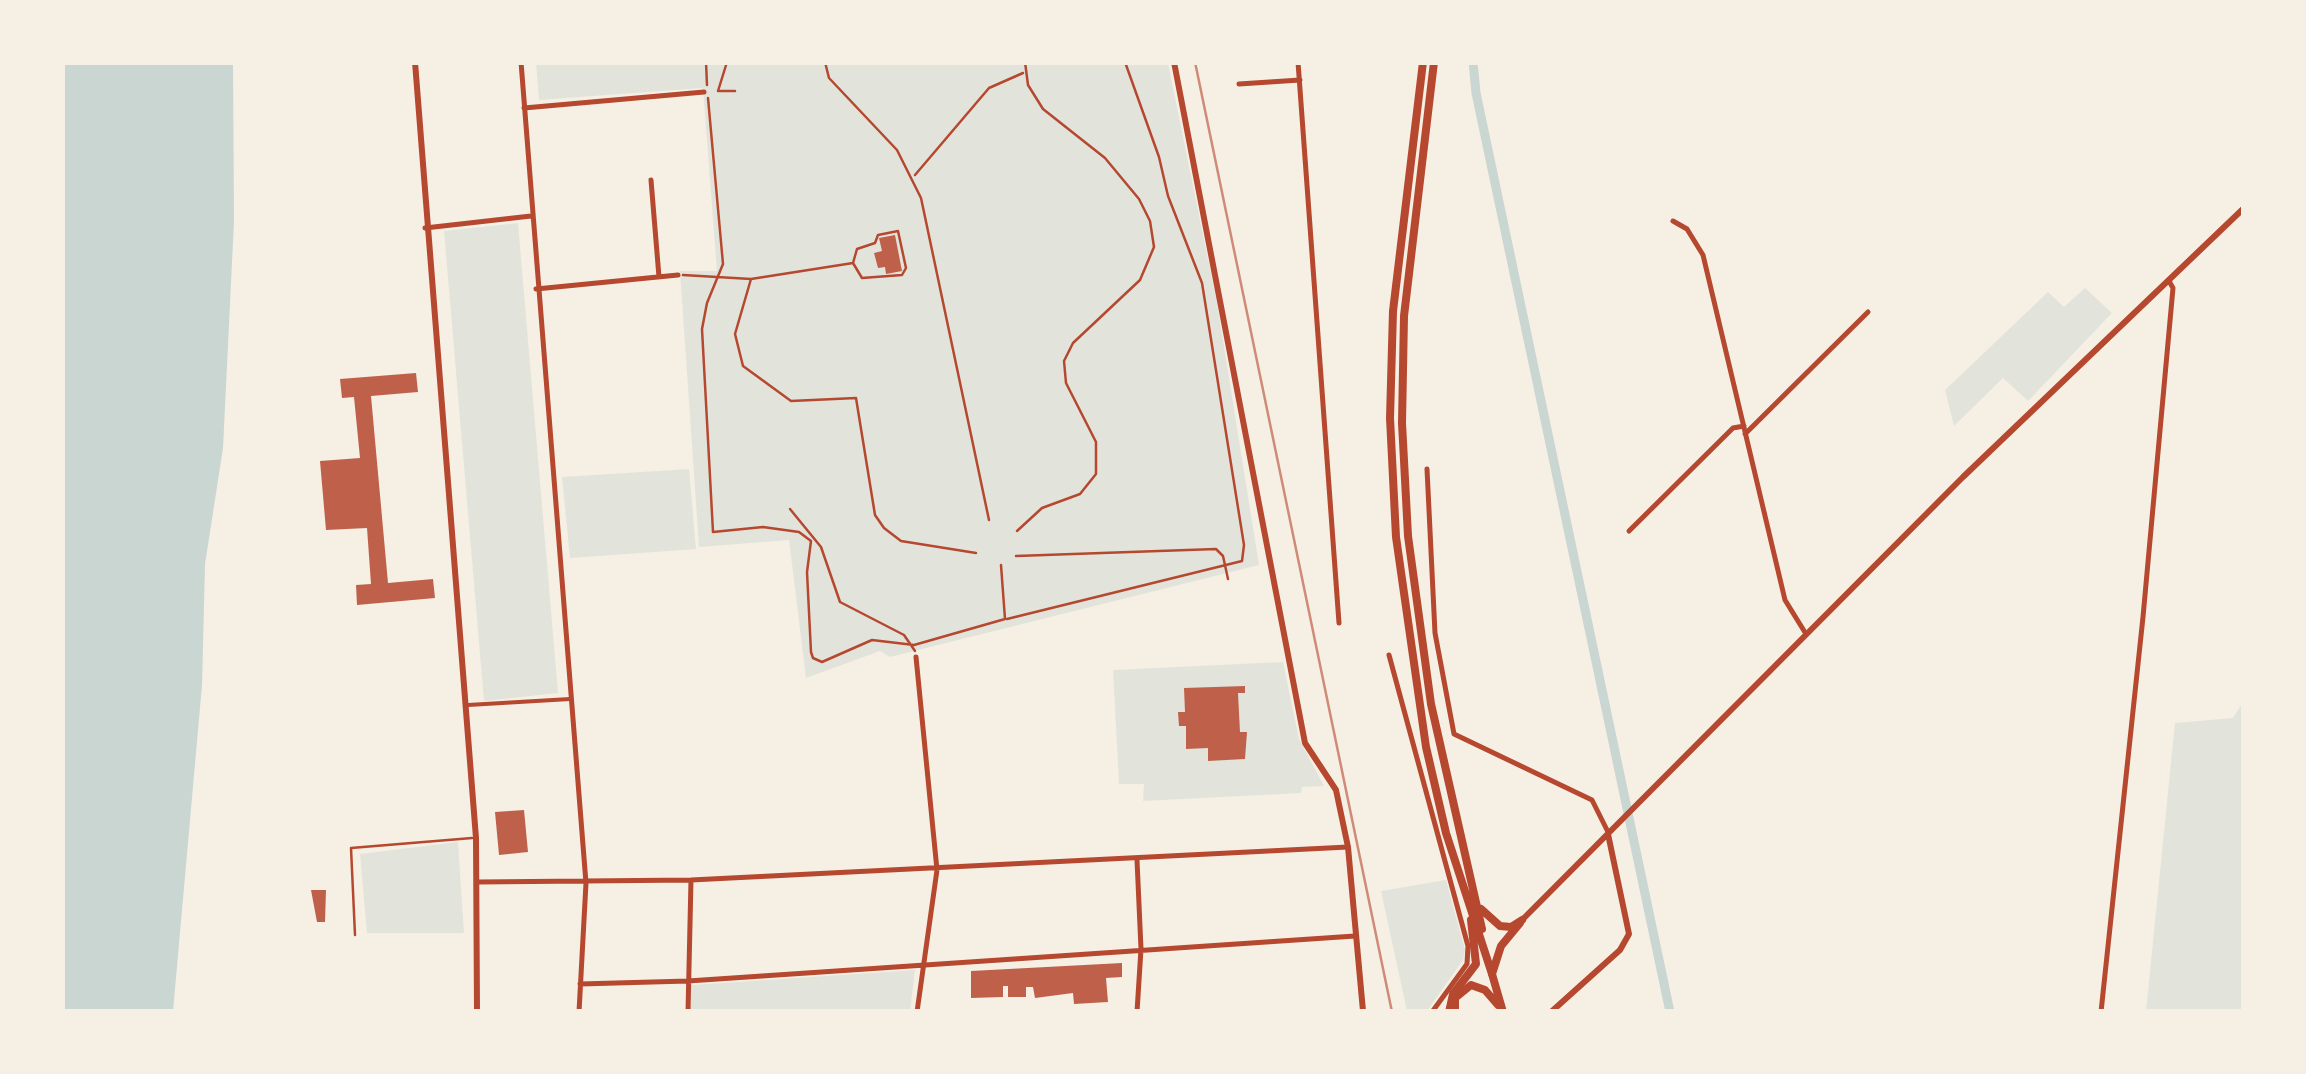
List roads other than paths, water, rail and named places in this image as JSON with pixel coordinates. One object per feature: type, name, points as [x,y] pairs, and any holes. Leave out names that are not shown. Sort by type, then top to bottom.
[{"type":"main road","points":[[1424,62],[1393,311],[1396,538],[1426,747],[1503,1012]]},
{"type":"main road","points":[[1434,62],[1410,239],[1403,442],[1420,639],[1492,974]]},
{"type":"main road","points":[[1452,1012],[1453,994],[1476,964],[1466,891]]},
{"type":"main road","points":[[1476,898],[1492,922],[1511,927],[1522,920]]},
{"type":"main road","points":[[1492,974],[1501,946],[1522,920]]},
{"type":"main road","points":[[1452,1012],[1455,998],[1471,985],[1485,990],[1503,1012]]},
{"type":"street","points":[[415,62],[424,228],[476,838],[477,1012]]},
{"type":"street","points":[[520,62],[586,884],[579,1012]]},
{"type":"street","points":[[1174,62],[1305,744],[1336,790],[1348,847],[1362,1011],[1372,1012]]},
{"type":"street","points":[[1298,62],[1338,623]]},
{"type":"street","points":[[1239,84],[1300,80]]},
{"type":"street","points":[[524,108],[704,92]]},
{"type":"street","points":[[650,180],[659,277]]},
{"type":"street","points":[[1522,920],[1806,634],[2244,208]]},
{"type":"street","points":[[424,228],[531,216]]},
{"type":"street","points":[[1673,221],[1687,229],[1703,255],[1784,600],[1806,634]]},
{"type":"street","points":[[536,289],[678,275]]},
{"type":"street","points":[[2101,1012],[2152,520],[2173,288],[2169,281]]},
{"type":"street","points":[[1744,430],[1868,312]]},
{"type":"street","points":[[1629,531],[1732,428],[1744,430]]},
{"type":"street","points":[[1427,470],[1435,633],[1454,734],[1592,800],[1610,831],[1629,934],[1620,950],[1551,1012]]},
{"type":"street","points":[[1389,655],[1468,946],[1464,969],[1432,1012]]},
{"type":"street","points":[[916,657],[937,870],[917,1012]]},
{"type":"street","points":[[464,705],[570,699]]},
{"type":"street","points":[[478,882],[586,884],[690,880],[1348,847]]},
{"type":"street","points":[[1137,858],[1142,949],[1137,1012]]},
{"type":"street","points":[[688,1012],[690,880]]},
{"type":"street","points":[[580,984],[688,981],[1355,936]]},
{"type":"lane","points":[[355,935],[351,848],[476,838]]},
{"type":"waterway","points":[[1473,62],[1476,93],[1670,1012]]},
{"type":"railway","points":[[1195,62],[1392,1012]]}]
